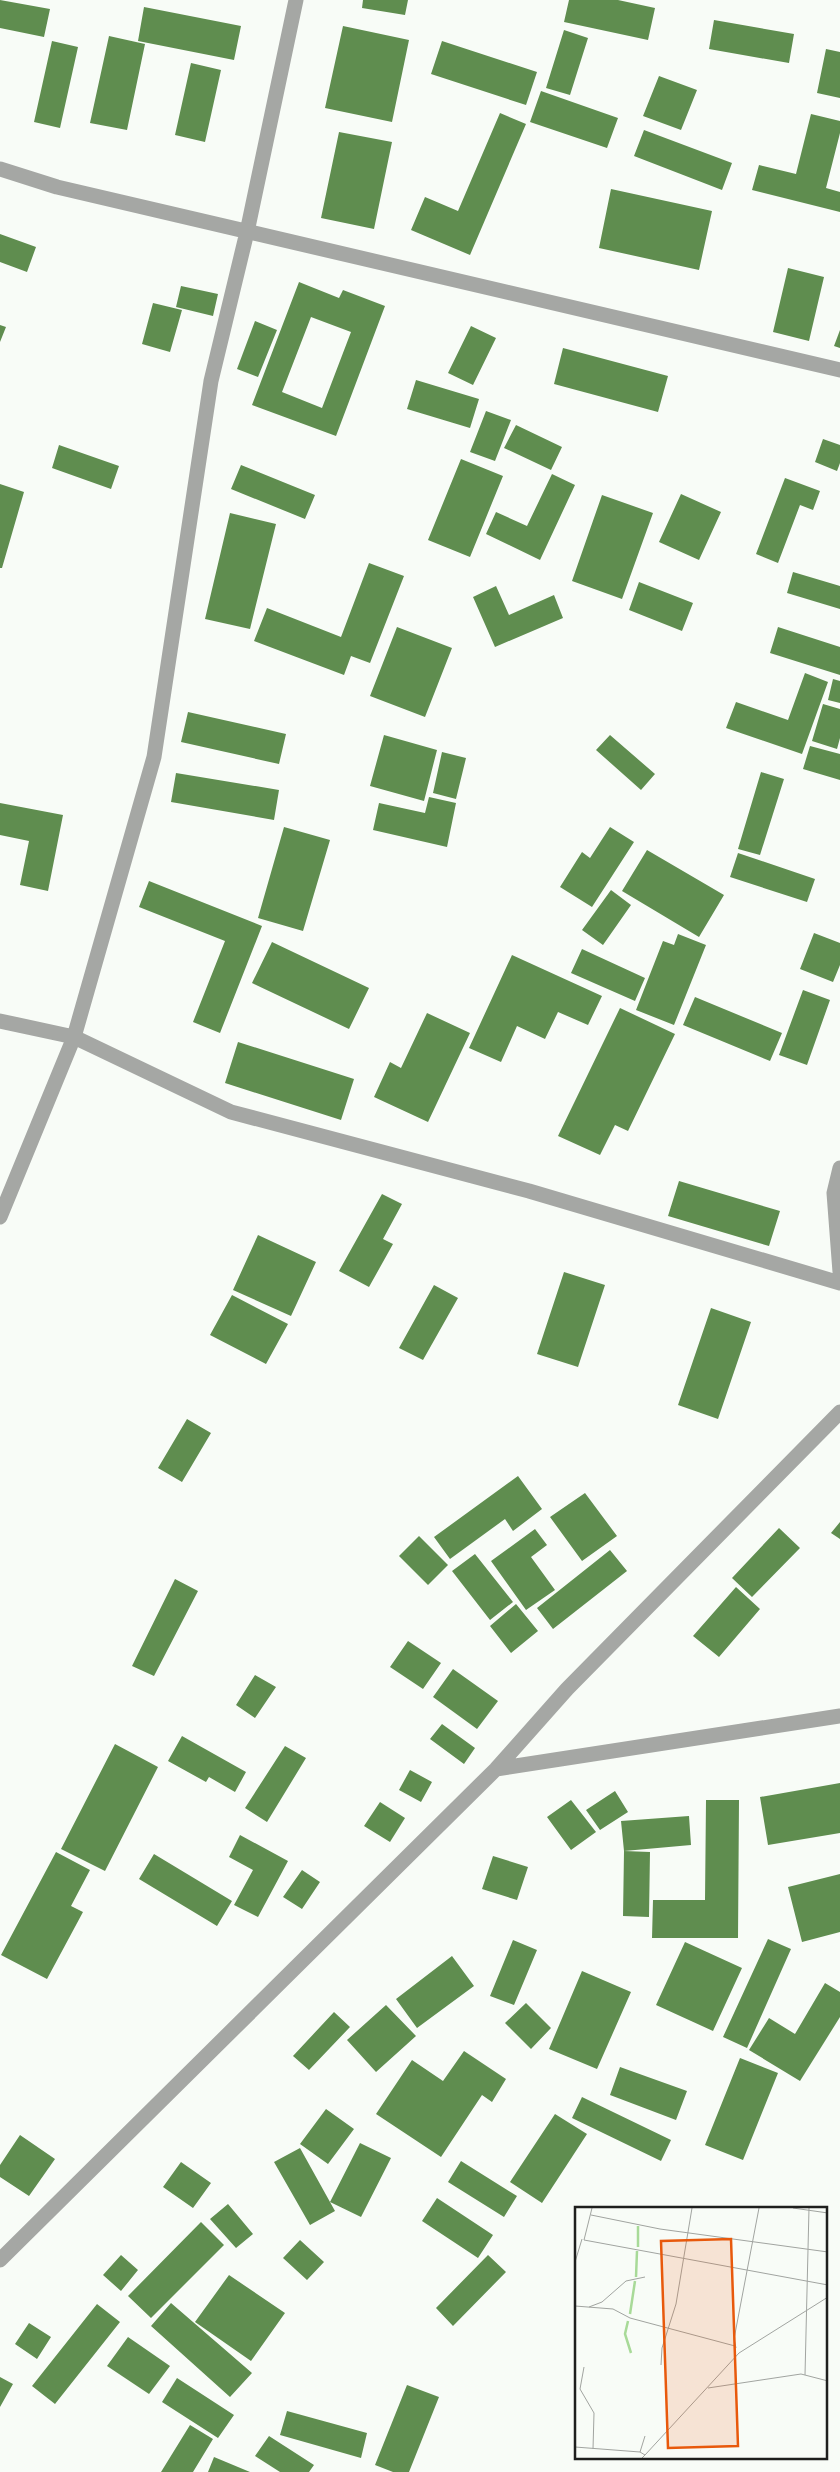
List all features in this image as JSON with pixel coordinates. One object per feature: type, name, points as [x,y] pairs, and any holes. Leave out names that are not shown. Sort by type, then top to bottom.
[{"type":"street","points":[[0,1217],[74,1037],[154,757],[211,381],[247,232],[296,0]]},
{"type":"street","points":[[0,169],[57,186],[247,232],[840,370]]},
{"type":"street","points":[[0,1021],[74,1037],[231,1112],[529,1191],[840,1283]]},
{"type":"street","points":[[840,1168],[834,1193],[840,1272]]},
{"type":"street","points":[[0,2260],[496,1769],[567,1689],[840,1412]]},
{"type":"street","points":[[496,1769],[840,1716]]},
{"type":"building","points":[[0,0],[50,9],[44,37],[0,28]]},
{"type":"building","points":[[363,0],[408,0],[405,15],[362,8]]},
{"type":"building","points":[[569,0],[618,0],[655,8],[648,40],[564,22]]},
{"type":"building","points":[[144,7],[241,26],[234,60],[138,41]]},
{"type":"building","points":[[714,20],[794,34],[789,63],[709,49]]},
{"type":"building","points":[[343,26],[409,40],[392,122],[325,108]]},
{"type":"building","points":[[564,30],[588,38],[570,95],[546,88]]},
{"type":"building","points":[[109,36],[145,44],[127,130],[90,123]]},
{"type":"building","points":[[52,41],[78,47],[60,128],[34,122]]},
{"type":"building","points":[[442,41],[537,72],[526,105],[431,74]]},
{"type":"building","points":[[826,49],[840,52],[840,98],[817,93]]},
{"type":"building","points":[[191,63],[221,70],[205,142],[175,135]]},
{"type":"building","points":[[659,76],[697,90],[681,130],[643,116]]},
{"type":"building","points":[[541,91],[618,118],[607,148],[530,122]]},
{"type":"building","points":[[500,113],[526,124],[470,255],[411,230],[425,197],[458,211]]},
{"type":"building","points":[[811,114],[840,121],[840,133],[826,188],[840,192],[840,212],[752,190],[759,165],[796,174]]},
{"type":"building","points":[[644,130],[732,163],[722,190],[634,156]]},
{"type":"building","points":[[339,132],[392,142],[374,229],[321,218]]},
{"type":"building","points":[[611,189],[712,211],[699,270],[599,248]]},
{"type":"building","points":[[0,234],[36,247],[27,272],[0,262]]},
{"type":"building","points":[[788,268],[824,277],[809,341],[773,332]]},
{"type":"building","points":[[299,282],[339,298],[343,290],[385,306],[336,436],[252,405]],"holes":[[[311,317],[351,332],[322,408],[282,392]]]},
{"type":"building","points":[[181,286],[218,294],[213,316],[176,307]]},
{"type":"building","points":[[153,303],[182,310],[170,352],[142,344]]},
{"type":"building","points":[[255,321],[277,330],[258,377],[237,369]]},
{"type":"building","points":[[0,325],[6,327],[0,342]]},
{"type":"building","points":[[471,326],[496,338],[473,385],[448,373]]},
{"type":"building","points":[[840,330],[840,348],[834,346]]},
{"type":"building","points":[[563,348],[668,376],[658,412],[554,384]]},
{"type":"building","points":[[416,380],[479,399],[470,428],[407,409]]},
{"type":"building","points":[[486,411],[511,420],[495,461],[470,452]]},
{"type":"building","points":[[516,425],[562,447],[551,470],[504,448]]},
{"type":"building","points":[[823,439],[840,445],[840,463],[837,471],[815,462]]},
{"type":"building","points":[[59,445],[119,466],[111,489],[52,468]]},
{"type":"building","points":[[461,459],[503,476],[470,557],[428,540]]},
{"type":"building","points":[[241,465],[315,495],[305,519],[231,489]]},
{"type":"building","points":[[552,474],[575,485],[540,560],[486,534],[496,512],[527,526]]},
{"type":"building","points":[[785,478],[820,491],[813,510],[800,505],[778,563],[756,554]]},
{"type":"building","points":[[0,484],[24,492],[2,568],[0,568]]},
{"type":"building","points":[[681,494],[721,512],[699,560],[659,542]]},
{"type":"building","points":[[602,495],[653,513],[622,599],[572,581]]},
{"type":"building","points":[[230,513],[276,524],[250,629],[205,619]]},
{"type":"building","points":[[369,563],[404,576],[370,663],[351,656],[344,675],[254,641],[267,608],[341,637]]},
{"type":"building","points":[[793,572],[840,586],[840,609],[787,593]]},
{"type":"building","points":[[639,582],[693,603],[682,631],[629,610]]},
{"type":"building","points":[[496,586],[509,615],[554,595],[563,618],[495,647],[473,597]]},
{"type":"building","points":[[397,627],[452,648],[425,717],[370,696]]},
{"type":"building","points":[[778,627],[840,647],[840,675],[770,653]]},
{"type":"building","points":[[805,673],[828,682],[802,754],[726,728],[736,702],[788,720]]},
{"type":"building","points":[[833,679],[840,681],[840,703],[828,700]]},
{"type":"building","points":[[823,704],[840,709],[840,738],[837,749],[812,741]]},
{"type":"building","points":[[188,712],[286,734],[279,764],[181,742]]},
{"type":"building","points":[[384,735],[437,750],[424,801],[370,786]]},
{"type":"building","points":[[610,735],[655,774],[641,790],[596,750]]},
{"type":"building","points":[[810,746],[840,754],[840,780],[803,769]]},
{"type":"building","points":[[442,752],[466,758],[456,799],[433,793]]},
{"type":"building","points":[[761,772],[784,779],[760,855],[738,849]]},
{"type":"building","points":[[176,773],[279,790],[274,820],[171,802]]},
{"type":"building","points":[[429,797],[456,803],[447,847],[373,830],[379,803],[425,813]]},
{"type":"building","points":[[0,803],[63,815],[48,891],[20,885],[29,841],[0,835]]},
{"type":"building","points":[[284,827],[330,840],[303,931],[258,918]]},
{"type":"building","points":[[610,827],[634,842],[592,907],[560,887],[582,852],[590,858]]},
{"type":"building","points":[[647,850],[724,895],[699,937],[622,891]]},
{"type":"building","points":[[738,853],[815,879],[807,902],[730,877]]},
{"type":"building","points":[[149,881],[262,926],[220,1033],[193,1022],[225,941],[139,907]]},
{"type":"building","points":[[611,890],[631,905],[603,945],[582,930]]},
{"type":"building","points":[[814,933],[840,943],[840,965],[833,982],[800,969]]},
{"type":"building","points":[[678,934],[706,945],[674,1025],[636,1010],[663,941],[674,945]]},
{"type":"building","points":[[272,942],[369,988],[349,1029],[252,983]]},
{"type":"building","points":[[582,949],[645,978],[635,1001],[571,973]]},
{"type":"building","points":[[512,955],[602,996],[588,1025],[558,1012],[545,1039],[517,1026],[501,1062],[469,1048]]},
{"type":"building","points":[[803,990],[830,1000],[807,1065],[779,1055]]},
{"type":"building","points":[[695,997],[782,1033],[770,1061],[683,1025]]},
{"type":"building","points":[[620,1008],[675,1034],[628,1131],[615,1125],[600,1155],[558,1136]]},
{"type":"building","points":[[427,1013],[470,1033],[428,1122],[374,1097],[390,1062],[401,1068]]},
{"type":"building","points":[[238,1042],[354,1079],[341,1120],[225,1083]]},
{"type":"building","points":[[679,1181],[780,1211],[769,1246],[668,1216]]},
{"type":"building","points":[[382,1194],[402,1204],[383,1239],[393,1244],[369,1287],[339,1271]]},
{"type":"building","points":[[258,1235],[316,1262],[291,1316],[233,1290]]},
{"type":"building","points":[[564,1272],[605,1285],[578,1367],[537,1354]]},
{"type":"building","points":[[434,1285],[458,1298],[423,1360],[399,1348]]},
{"type":"building","points":[[232,1295],[288,1324],[266,1364],[210,1335]]},
{"type":"building","points":[[711,1308],[751,1322],[718,1419],[678,1405]]},
{"type":"building","points":[[187,1419],[211,1433],[182,1482],[158,1468]]},
{"type":"building","points":[[518,1476],[542,1509],[513,1531],[505,1519],[450,1559],[434,1537]]},
{"type":"building","points":[[585,1493],[617,1536],[582,1561],[550,1517]]},
{"type":"building","points":[[840,1522],[840,1539],[831,1533]]},
{"type":"building","points":[[779,1528],[800,1548],[752,1597],[732,1578]]},
{"type":"building","points":[[535,1529],[547,1545],[531,1557],[555,1590],[526,1610],[491,1561]]},
{"type":"building","points":[[419,1536],[448,1565],[428,1585],[399,1556]]},
{"type":"building","points":[[610,1550],[627,1571],[553,1629],[537,1608]]},
{"type":"building","points":[[475,1554],[513,1602],[490,1620],[452,1571]]},
{"type":"building","points":[[175,1579],[198,1591],[154,1676],[132,1666]]},
{"type":"building","points":[[736,1587],[760,1609],[719,1657],[693,1636]]},
{"type":"building","points":[[516,1604],[538,1631],[511,1653],[490,1626]]},
{"type":"building","points":[[408,1641],[441,1663],[423,1689],[390,1667]]},
{"type":"building","points":[[453,1669],[498,1701],[477,1729],[433,1697]]},
{"type":"building","points":[[255,1675],[276,1687],[255,1718],[236,1705]]},
{"type":"building","points":[[442,1724],[475,1748],[464,1764],[430,1739]]},
{"type":"building","points":[[182,1736],[246,1772],[235,1792],[209,1777],[206,1782],[168,1761]]},
{"type":"building","points":[[115,1744],[158,1767],[105,1871],[61,1849]]},
{"type":"building","points":[[285,1746],[306,1758],[267,1822],[245,1808]]},
{"type":"building","points":[[410,1770],[432,1782],[421,1802],[399,1790]]},
{"type":"building","points":[[840,1783],[840,1833],[768,1845],[760,1797]]},
{"type":"building","points":[[615,1791],[628,1812],[600,1830],[586,1810]]},
{"type":"building","points":[[571,1800],[596,1832],[571,1850],[547,1817]]},
{"type":"building","points":[[706,1800],[739,1800],[738,1938],[652,1938],[653,1900],[705,1900]]},
{"type":"building","points":[[380,1802],[405,1818],[390,1842],[364,1826]]},
{"type":"building","points":[[689,1816],[691,1845],[624,1851],[621,1821]]},
{"type":"building","points":[[240,1835],[288,1861],[258,1917],[234,1905],[253,1870],[229,1857]]},
{"type":"building","points":[[624,1851],[650,1852],[649,1917],[623,1916]]},
{"type":"building","points":[[56,1852],[90,1870],[71,1906],[83,1912],[47,1979],[1,1955]]},
{"type":"building","points":[[154,1854],[232,1901],[217,1926],[139,1879]]},
{"type":"building","points":[[493,1856],[528,1867],[517,1900],[482,1889]]},
{"type":"building","points":[[302,1870],[320,1882],[302,1909],[283,1897]]},
{"type":"building","points":[[840,1874],[840,1932],[802,1942],[788,1887]]},
{"type":"building","points":[[768,1939],[791,1949],[747,2048],[723,2037]]},
{"type":"building","points":[[513,1940],[537,1950],[514,2005],[490,1996]]},
{"type":"building","points":[[685,1942],[742,1968],[713,2031],[656,2005]]},
{"type":"building","points":[[452,1956],[474,1986],[417,2028],[396,1999]]},
{"type":"building","points":[[582,1971],[631,1992],[597,2069],[549,2049]]},
{"type":"building","points":[[825,1983],[840,1992],[840,2017],[800,2081],[749,2050],[769,2018],[795,2034]]},
{"type":"building","points":[[526,2003],[551,2028],[531,2049],[505,2023]]},
{"type":"building","points":[[386,2005],[416,2036],[376,2072],[347,2040]]},
{"type":"building","points":[[334,2012],[350,2027],[309,2070],[293,2056]]},
{"type":"building","points":[[464,2051],[506,2079],[492,2102],[482,2095],[441,2157],[376,2114],[412,2060],[443,2081]]},
{"type":"building","points":[[740,2058],[778,2073],[743,2160],[705,2145]]},
{"type":"building","points":[[620,2067],[687,2091],[676,2120],[610,2095]]},
{"type":"building","points":[[582,2097],[671,2140],[661,2161],[572,2118]]},
{"type":"building","points":[[326,2109],[354,2129],[328,2164],[300,2144]]},
{"type":"building","points":[[555,2114],[587,2134],[542,2203],[510,2182]]},
{"type":"building","points":[[20,2135],[55,2159],[29,2196],[0,2177],[0,2165]]},
{"type":"building","points":[[360,2143],[391,2158],[361,2217],[330,2202]]},
{"type":"building","points":[[300,2148],[335,2211],[310,2225],[274,2162]]},
{"type":"building","points":[[461,2161],[517,2196],[504,2217],[448,2182]]},
{"type":"building","points":[[181,2162],[211,2183],[193,2208],[163,2187]]},
{"type":"building","points":[[437,2198],[493,2235],[478,2258],[422,2221]]},
{"type":"building","points":[[228,2204],[253,2234],[236,2248],[210,2219]]},
{"type":"building","points":[[201,2222],[224,2245],[151,2318],[128,2296]]},
{"type":"building","points":[[300,2240],[324,2262],[307,2280],[283,2258]]},
{"type":"building","points":[[121,2255],[138,2270],[121,2291],[103,2275]]},
{"type":"building","points":[[488,2255],[506,2272],[453,2326],[436,2308]]},
{"type":"building","points":[[229,2275],[285,2313],[251,2361],[195,2322]]},
{"type":"building","points":[[171,2303],[252,2373],[230,2397],[151,2326]]},
{"type":"building","points":[[97,2304],[120,2322],[55,2404],[32,2386]]},
{"type":"building","points":[[29,2323],[51,2337],[37,2359],[15,2344]]},
{"type":"building","points":[[128,2337],[170,2366],[149,2394],[107,2366]]},
{"type":"building","points":[[0,2377],[13,2384],[0,2407]]},
{"type":"building","points":[[177,2378],[234,2415],[218,2438],[162,2402]]},
{"type":"building","points":[[407,2385],[439,2397],[409,2472],[393,2472],[375,2465]]},
{"type":"building","points":[[287,2411],[367,2433],[361,2458],[280,2435]]},
{"type":"building","points":[[190,2425],[213,2439],[193,2472],[161,2472]]},
{"type":"building","points":[[269,2436],[314,2465],[309,2472],[280,2472],[255,2456]]},
{"type":"building","points":[[214,2457],[250,2472],[208,2472]]}]
